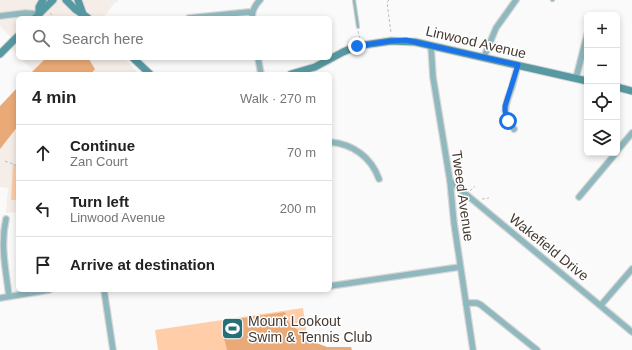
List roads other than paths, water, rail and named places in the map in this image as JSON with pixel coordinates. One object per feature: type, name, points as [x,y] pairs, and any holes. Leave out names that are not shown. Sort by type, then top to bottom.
[{"type":"main road","points":[[37,16],[39,7],[43,0]]},
{"type":"main road","points":[[37,16],[53,0]]},
{"type":"main road","points":[[66,0],[85,16]]},
{"type":"main road","points":[[78,0],[85,16]]},
{"type":"main road","points":[[0,54],[16,38]]},
{"type":"main road","name":"Linwood Avenue","points":[[332,58],[365,44],[399,40],[415,42],[584,80]]},
{"type":"main road","points":[[135,60],[148,72]]},
{"type":"main road","name":"Linwood Avenue","points":[[298,72],[315,67],[328,60]]},
{"type":"main road","points":[[620,88],[632,91]]},
{"type":"street","points":[[209,16],[249,12],[252,16],[260,0]]},
{"type":"street","points":[[484,57],[496,28],[516,0]]},
{"type":"street","points":[[0,16],[37,16]]},
{"type":"street","name":"Tweed Avenue","points":[[431,46],[433,77],[450,181],[454,224],[473,350]]},
{"type":"street","points":[[576,78],[584,47]]},
{"type":"street","points":[[258,60],[261,72]]},
{"type":"street","points":[[514,129],[508,121],[505,111],[506,103],[518,65]]},
{"type":"street","points":[[620,148],[632,134]]},
{"type":"street","points":[[332,142],[344,145],[358,151],[369,162],[379,179]]},
{"type":"street","points":[[579,197],[613,156]]},
{"type":"street","name":"Wakefield Drive","points":[[450,181],[632,332]]},
{"type":"street","points":[[6,219],[3,247],[9,296]]},
{"type":"street","points":[[332,286],[460,267]]},
{"type":"street","points":[[601,305],[632,269]]},
{"type":"street","points":[[0,298],[36,292]]},
{"type":"street","points":[[104,292],[112,350]]},
{"type":"street","points":[[466,303],[477,303],[481,305],[537,350]]},
{"type":"lane","points":[[354,0],[358,27]]},
{"type":"place","name":"Mount Lookout Swim & Tennis Club","points":[[233,329]]}]
